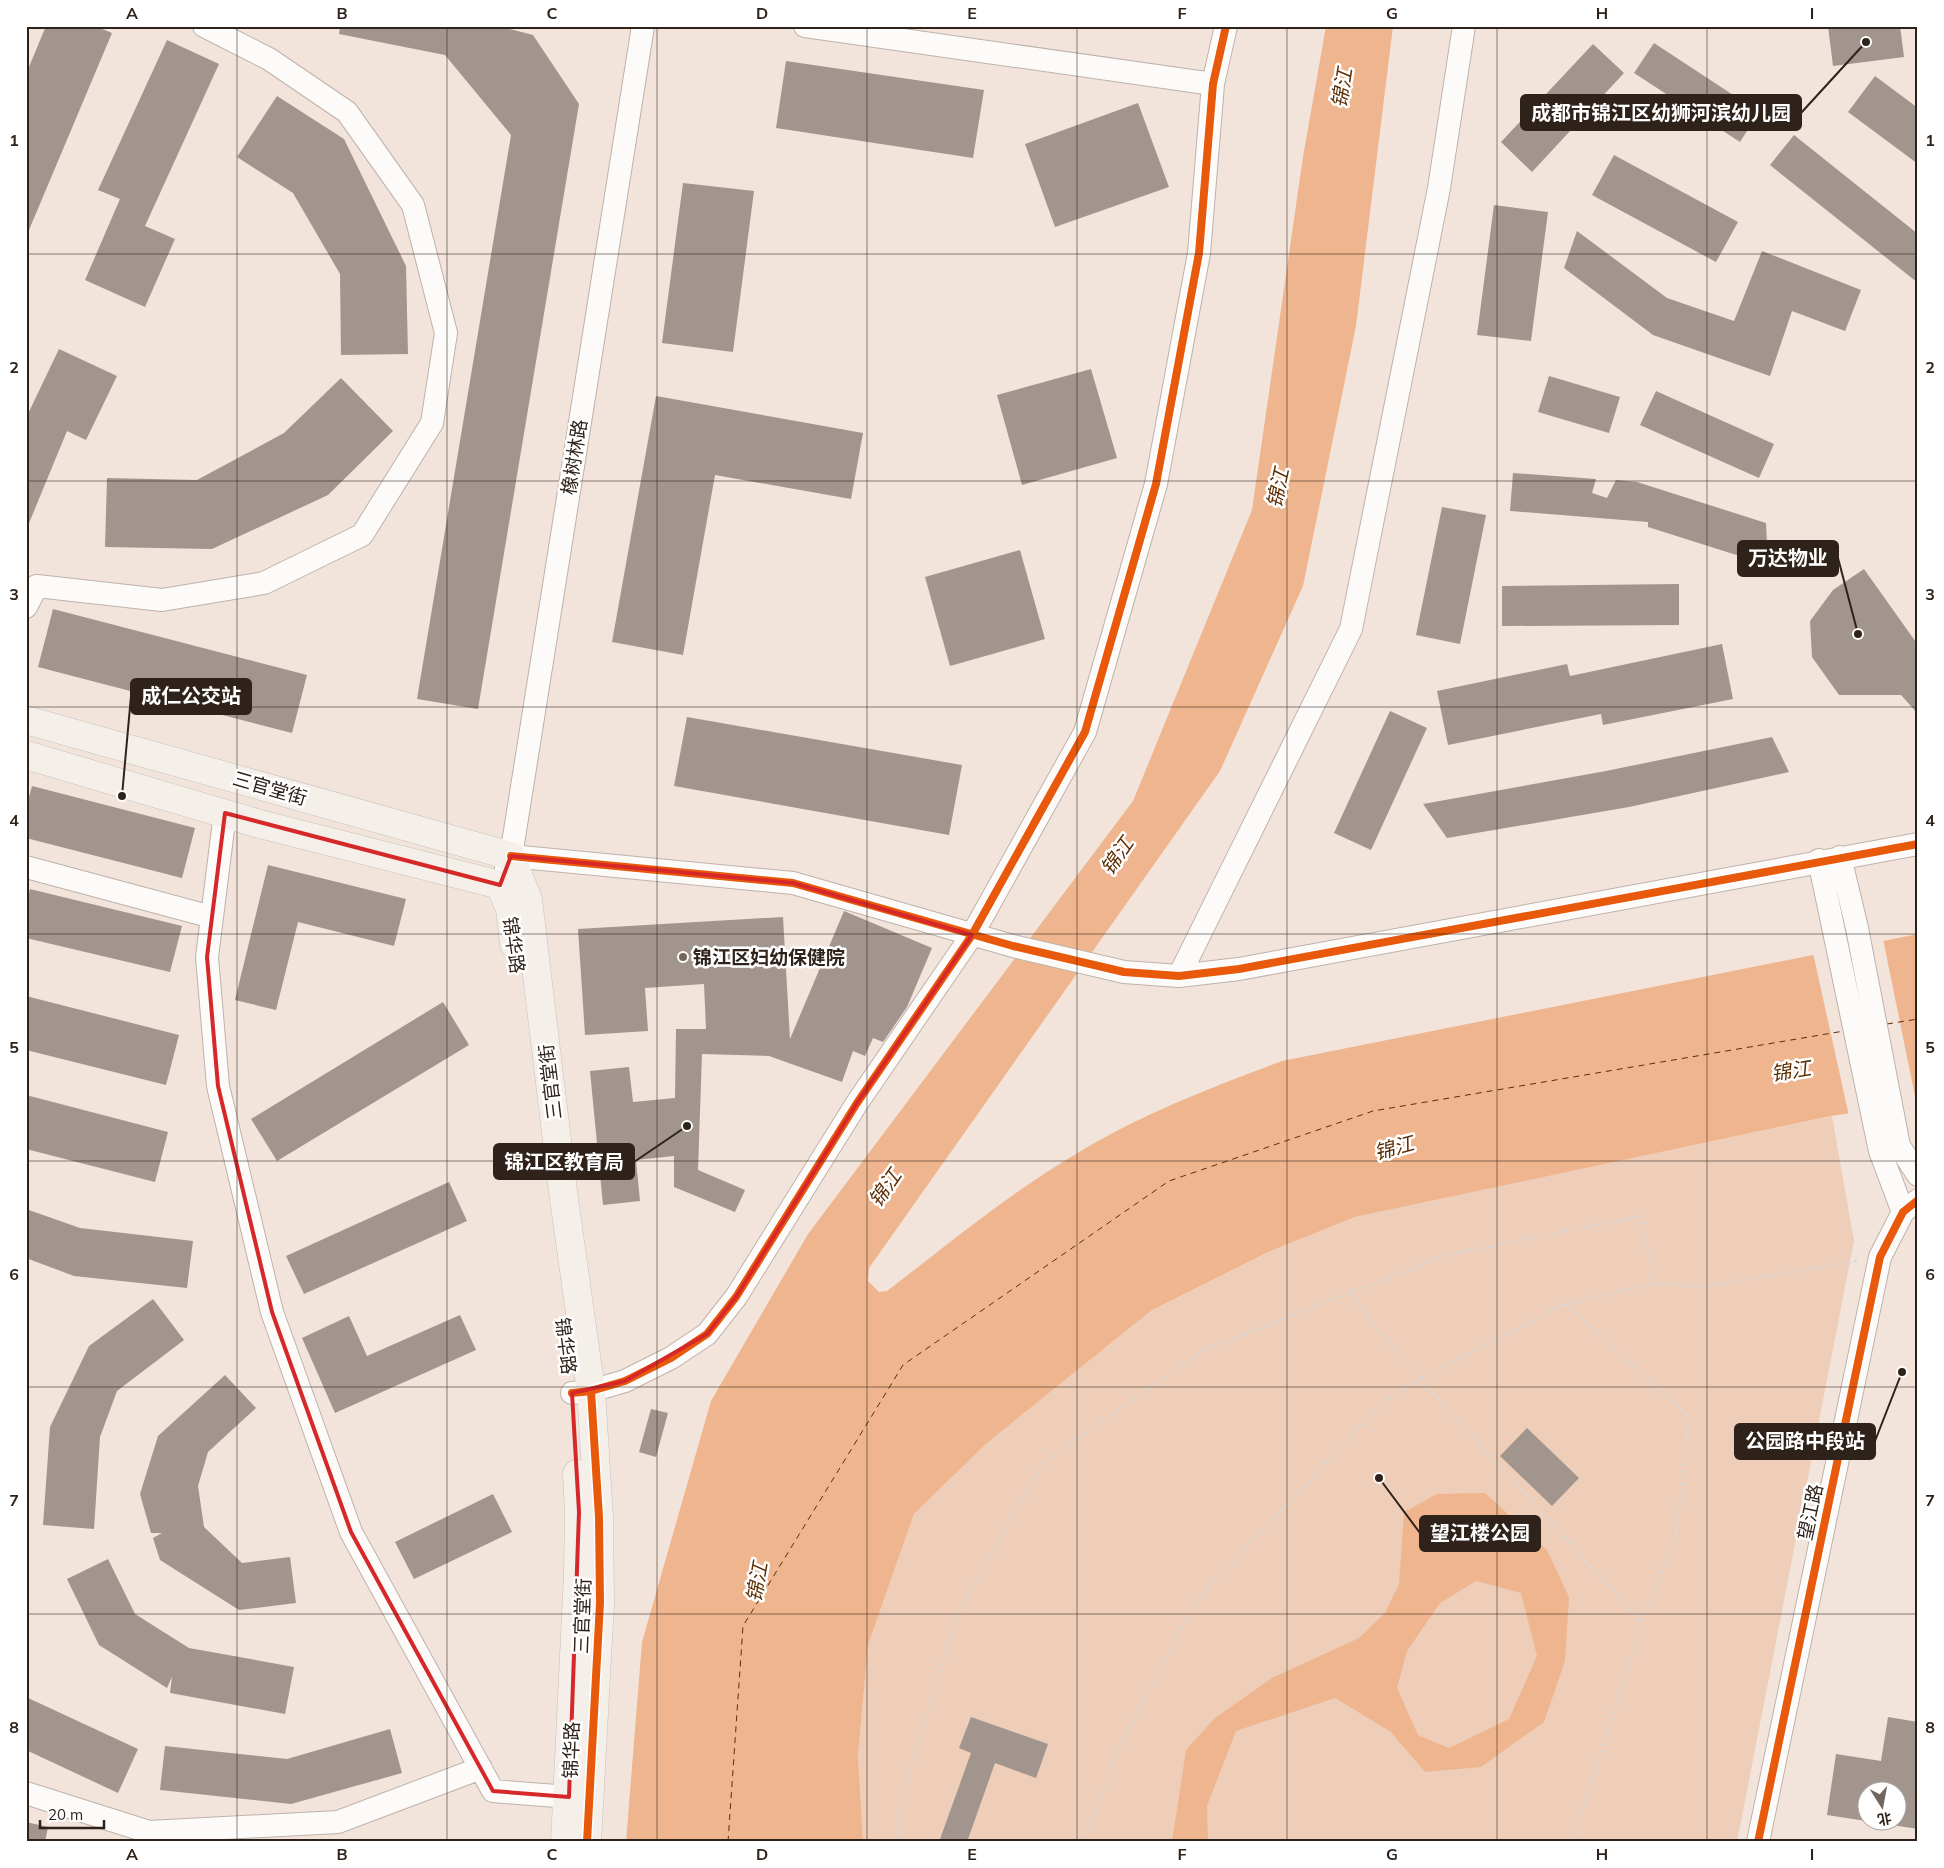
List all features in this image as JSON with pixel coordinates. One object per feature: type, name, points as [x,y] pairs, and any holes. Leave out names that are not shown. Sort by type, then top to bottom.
[{"type":"main road","name":"三官堂街","points":[[26,720],[511,856],[528,900],[564,1199],[581,1392],[599,1517],[600,1603],[587,1842]]},
{"type":"main road","name":"三官堂街","points":[[26,755],[260,824],[500,885]]},
{"type":"main road","name":"锦华路","points":[[500,885],[510,908],[581,1392],[579,1512],[565,1842]]},
{"type":"street","points":[[26,607],[37,586],[162,600],[264,584],[362,534],[432,423],[446,333],[414,205],[347,112],[269,59],[204,26]]},
{"type":"street","name":"橡树林路","points":[[500,885],[511,856],[643,26]]},
{"type":"street","points":[[804,26],[1213,84]]},
{"type":"street","points":[[581,1392],[625,1381],[671,1358],[707,1334],[736,1297],[857,1103],[972,935],[1085,732],[1156,484],[1199,253],[1213,84],[1226,26]]},
{"type":"street","points":[[1179,976],[1351,629],[1439,188],[1464,26]]},
{"type":"street","points":[[225,813],[207,957],[218,1086],[272,1312],[351,1532],[493,1791],[568,1798]]},
{"type":"street","points":[[511,856],[793,882],[1013,946],[1124,972],[1179,976],[1239,970],[1918,844]]},
{"type":"street","points":[[1830,859],[1846,929],[1889,1149],[1910,1206]]},
{"type":"street","points":[[26,867],[212,917]]},
{"type":"street","points":[[1889,1149],[1918,1175]]},
{"type":"street","name":"望江路","points":[[1758,1842],[1880,1257],[1910,1206]]},
{"type":"street","points":[[26,1793],[149,1832],[338,1822],[481,1768]]},
{"type":"path","points":[[898,1842],[898,1810],[958,1614],[1042,1464],[1201,1352],[1446,1254],[1642,1216],[1652,1284]]},
{"type":"path","points":[[1084,1842],[1117,1752],[1195,1602],[1382,1403],[1420,1378],[1564,1304],[1652,1284],[1705,1286],[1880,1257]]},
{"type":"path","points":[[1349,1293],[1420,1378],[1642,1622]]},
{"type":"path","points":[[1564,1304],[1689,1417],[1676,1535],[1642,1622],[1573,1842]]},
{"type":"highlighted area","points":[[225,813],[500,885],[511,856],[793,883],[972,935],[857,1103],[736,1297],[707,1334],[625,1381],[572,1393],[579,1512],[569,1797],[493,1791],[351,1532],[272,1312],[218,1086],[207,957]]},
{"type":"shaded area","points":[[1832,1116],[1854,1241],[1737,1842],[863,1842],[858,1755],[868,1645],[914,1514],[987,1443],[1152,1310],[1268,1252],[1355,1217]]},
{"type":"water","name":"锦江","points":[[1326,26],[1393,26],[1356,326],[1303,586],[1220,771],[869,1268],[868,1281],[879,1292],[887,1291],[1030,1183],[1105,1137],[1205,1091],[1282,1061],[1918,934],[1918,1103],[1831,1116],[1355,1217],[1268,1252],[1152,1310],[987,1443],[914,1514],[868,1645],[858,1755],[863,1842],[626,1842],[642,1642],[711,1401],[808,1234],[1133,801],[1252,510],[1303,157]]},
{"type":"water","points":[[1485,1493],[1547,1550],[1569,1597],[1565,1661],[1544,1722],[1481,1767],[1425,1772],[1391,1732],[1335,1698],[1236,1731],[1207,1806],[1208,1842],[1172,1842],[1186,1750],[1215,1718],[1272,1678],[1359,1638],[1385,1613],[1399,1584],[1404,1512],[1437,1494]],"holes":[[[1476,1581],[1521,1593],[1537,1656],[1509,1719],[1449,1748],[1418,1735],[1397,1688],[1407,1651],[1440,1603]]]},
{"type":"pier","points":[[1883,939],[1917,1106],[1849,1116],[1813,953]]},
{"type":"building","points":[[46,26],[95,26],[112,33],[26,237],[26,74]]},
{"type":"building","points":[[340,26],[499,26],[533,35],[579,104],[478,709],[417,699],[511,135],[445,55],[339,34]]},
{"type":"building","points":[[1828,26],[1900,26],[1904,57],[1833,66]]},
{"type":"building","points":[[167,40],[219,64],[145,226],[175,239],[145,307],[85,280],[120,199],[98,190]]},
{"type":"building","points":[[1654,43],[1759,112],[1740,142],[1634,73]]},
{"type":"building","points":[[1593,44],[1624,73],[1532,172],[1501,142]]},
{"type":"building","points":[[786,61],[984,90],[973,158],[776,128]]},
{"type":"building","points":[[1875,76],[1918,108],[1918,164],[1848,112]]},
{"type":"building","points":[[277,96],[344,139],[406,266],[408,354],[341,355],[340,274],[293,193],[237,157]]},
{"type":"building","points":[[1138,103],[1169,187],[1055,227],[1025,144]]},
{"type":"building","points":[[1794,135],[1918,234],[1918,283],[1770,165]]},
{"type":"building","points":[[1614,155],[1738,222],[1716,262],[1592,195]]},
{"type":"building","points":[[683,183],[754,191],[733,352],[662,343]]},
{"type":"building","points":[[1494,205],[1548,212],[1531,341],[1477,335]]},
{"type":"building","points":[[1577,231],[1667,298],[1734,321],[1762,251],[1861,290],[1845,331],[1792,311],[1770,376],[1653,335],[1564,268]]},
{"type":"building","points":[[59,349],[117,376],[86,440],[67,431],[27,528],[26,418]]},
{"type":"building","points":[[1091,369],[1117,458],[1022,485],[997,395]]},
{"type":"building","points":[[1549,376],[1620,397],[1609,433],[1538,412]]},
{"type":"building","points":[[341,378],[393,431],[328,495],[212,549],[105,547],[107,478],[197,480],[284,433]]},
{"type":"building","points":[[1656,391],[1774,444],[1759,478],[1640,425]]},
{"type":"building","points":[[656,396],[863,433],[851,499],[715,475],[683,655],[612,642]]},
{"type":"building","points":[[1513,473],[1596,479],[1592,493],[1607,498],[1616,480],[1637,482],[1766,523],[1768,565],[1648,527],[1648,522],[1510,511]]},
{"type":"building","points":[[1442,507],[1486,515],[1460,644],[1416,635]]},
{"type":"building","points":[[1020,550],[1045,639],[950,666],[925,577]]},
{"type":"building","points":[[1864,569],[1918,645],[1918,714],[1901,695],[1839,695],[1812,657],[1810,621],[1833,590]]},
{"type":"building","points":[[1679,584],[1679,625],[1502,626],[1502,586]]},
{"type":"building","points":[[53,609],[307,675],[292,733],[38,667]]},
{"type":"building","points":[[1722,644],[1733,699],[1603,725],[1601,714],[1448,745],[1437,691],[1567,664],[1570,676]]},
{"type":"building","points":[[1390,711],[1427,728],[1371,850],[1334,833]]},
{"type":"building","points":[[687,717],[962,765],[949,835],[674,786]]},
{"type":"building","points":[[1772,737],[1789,772],[1629,807],[1447,838],[1423,804],[1606,771]]},
{"type":"building","points":[[32,786],[195,828],[182,878],[26,838],[26,808]]},
{"type":"building","points":[[268,865],[406,899],[394,946],[298,922],[276,1010],[235,1000]]},
{"type":"building","points":[[30,889],[182,926],[170,972],[26,938],[26,905]]},
{"type":"building","points":[[844,911],[932,948],[907,1007],[883,1042],[873,1038],[865,1056],[853,1051],[842,1082],[769,1056],[702,1054],[698,1170],[745,1190],[735,1212],[674,1187],[674,1156],[636,1160],[640,1201],[603,1205],[590,1071],[629,1067],[633,1102],[675,1098],[676,1029],[706,1029],[704,984],[645,988],[648,1031],[585,1035],[578,929],[783,917],[790,1039]]},
{"type":"building","points":[[26,996],[179,1035],[166,1085],[26,1050]]},
{"type":"building","points":[[443,1002],[469,1045],[277,1161],[251,1119]]},
{"type":"building","points":[[26,1095],[168,1132],[155,1182],[26,1149]]},
{"type":"building","points":[[449,1182],[467,1221],[304,1294],[286,1256]]},
{"type":"building","points":[[26,1209],[80,1228],[193,1241],[187,1288],[74,1276],[26,1258]]},
{"type":"building","points":[[153,1299],[184,1340],[117,1391],[100,1437],[94,1529],[43,1525],[50,1427],[89,1346]]},
{"type":"building","points":[[460,1315],[476,1350],[335,1413],[302,1338],[349,1316],[367,1356]]},
{"type":"building","points":[[225,1375],[256,1408],[208,1452],[198,1486],[204,1527],[242,1563],[290,1557],[296,1603],[239,1610],[160,1560],[153,1538],[162,1533],[151,1533],[140,1494],[158,1436]]},
{"type":"building","points":[[651,1409],[668,1413],[656,1457],[639,1452]]},
{"type":"building","points":[[1527,1428],[1579,1478],[1552,1506],[1500,1456]]},
{"type":"building","points":[[493,1494],[512,1532],[414,1579],[395,1542]]},
{"type":"building","points":[[108,1559],[135,1614],[189,1648],[294,1667],[285,1714],[170,1693],[172,1677],[167,1688],[99,1645],[67,1579]]},
{"type":"building","points":[[26,1697],[138,1749],[118,1793],[26,1750]]},
{"type":"building","points":[[971,1717],[1048,1744],[1036,1778],[995,1763],[967,1842],[939,1842],[971,1753],[959,1748]]},
{"type":"building","points":[[1888,1717],[1918,1722],[1918,1829],[1906,1827],[1906,1780],[1856,1780],[1856,1819],[1827,1815],[1836,1754],[1881,1761]]},
{"type":"building","points":[[390,1729],[402,1773],[291,1804],[160,1790],[165,1746],[287,1759]]},
{"type":"building","points":[[26,1822],[48,1827],[45,1842],[26,1842]]},
{"type":"ferry route","points":[[1887,1024],[1918,1019]]},
{"type":"ferry route","points":[[728,1842],[743,1626],[903,1365],[1169,1181],[1373,1111],[1844,1031]]},
{"type":"cycle path","points":[[572,1393],[591,1391],[625,1381],[671,1358],[707,1334],[736,1297],[857,1103],[972,935],[1085,732],[1156,484],[1199,253],[1213,84],[1226,26]]},
{"type":"cycle path","points":[[511,856],[793,883],[1013,946],[1124,972],[1179,976],[1239,969],[1918,844]]},
{"type":"cycle path","points":[[1758,1842],[1880,1257],[1903,1212],[1918,1200]]},
{"type":"cycle path","points":[[587,1842],[600,1603],[599,1517],[591,1391]]},
{"type":"place","name":"成都市锦江区幼狮河滨幼儿园","points":[[1866,42]]},
{"type":"place","name":"万达物业","points":[[1858,634]]},
{"type":"place","name":"成仁公交站","points":[[122,796]]},
{"type":"place","name":"锦江区妇幼保健院","points":[[683,957]]},
{"type":"place","name":"锦江区教育局","points":[[687,1126]]},
{"type":"place","name":"公园路中段站","points":[[1902,1372]]},
{"type":"place","name":"望江楼公园","points":[[1379,1478]]}]
